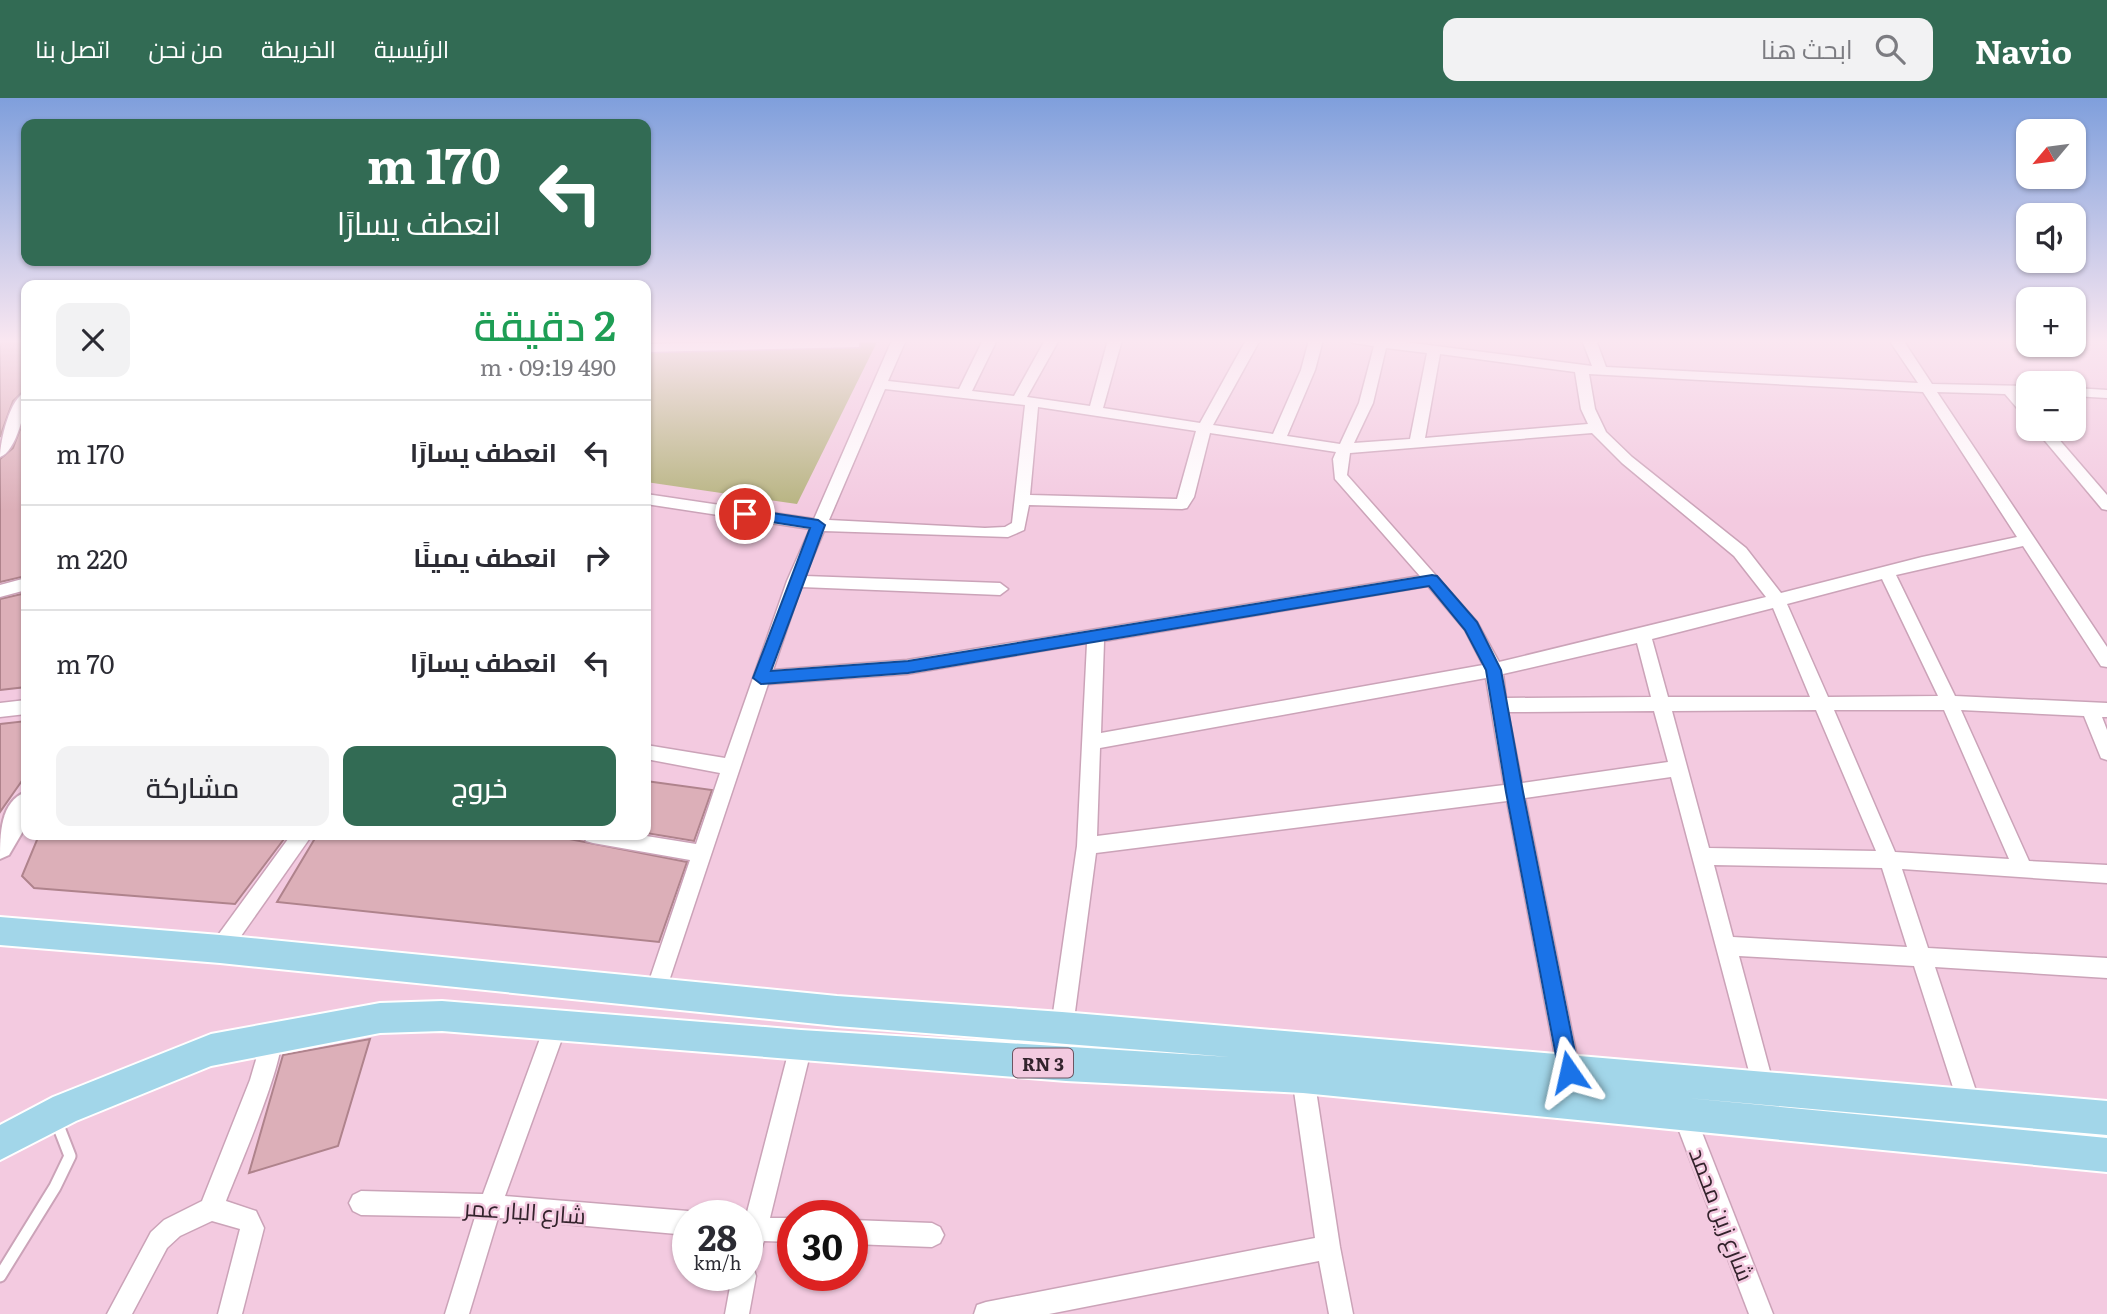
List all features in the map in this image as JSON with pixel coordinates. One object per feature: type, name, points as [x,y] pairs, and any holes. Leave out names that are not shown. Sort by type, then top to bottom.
[{"type":"main road","points":[[0,847],[21,811]]},
{"type":"main road","name":"RN 3","points":[[0,931],[220,949],[837,1011],[1062,1027],[2107,1118]]},
{"type":"main road","name":"RN 3","points":[[0,1143],[54,1115],[211,1050],[273,1036],[380,1018],[442,1016],[1066,1065],[1303,1077],[2107,1155]]},
{"type":"street","points":[[655,993],[700,853],[795,581],[873,397]]},
{"type":"street","points":[[988,397],[1345,449],[1596,428]]},
{"type":"street","points":[[651,500],[818,525],[906,531],[1008,532],[1019,526],[1027,397]]},
{"type":"street","points":[[1095,412],[1099,397]]},
{"type":"street","points":[[1022,500],[1182,504],[1204,428],[1221,397]]},
{"type":"street","points":[[1278,439],[1296,397]]},
{"type":"street","points":[[1368,397],[1340,459],[1340,476],[1471,626],[1493,670],[1569,1072]]},
{"type":"street","points":[[1416,445],[1425,397]]},
{"type":"street","points":[[1586,397],[1596,428],[1627,460],[1740,552],[1778,601],[1889,860],[1969,1106]]},
{"type":"street","points":[[1932,397],[2107,661]]},
{"type":"street","points":[[0,452],[5,435],[21,405]]},
{"type":"street","points":[[2052,441],[2107,505]]},
{"type":"street","points":[[1091,741],[1493,670],[1643,635],[1886,572],[2027,540]]},
{"type":"street","points":[[1886,572],[1950,703],[2022,866]]},
{"type":"street","points":[[761,678],[908,667],[1432,580]]},
{"type":"street","points":[[795,581],[1000,589]]},
{"type":"street","points":[[0,591],[21,585]]},
{"type":"street","points":[[1062,1027],[1087,846],[1096,635]]},
{"type":"street","points":[[1643,635],[1764,1090]]},
{"type":"street","points":[[1498,705],[1950,703],[2099,710],[2107,753]]},
{"type":"street","points":[[0,710],[21,708]]},
{"type":"street","points":[[651,753],[730,766]]},
{"type":"street","points":[[1087,846],[1514,792],[1679,768]]},
{"type":"street","points":[[220,949],[298,840]]},
{"type":"street","points":[[623,840],[700,853]]},
{"type":"street","points":[[1702,856],[1889,860],[2022,866],[2107,874]]},
{"type":"street","points":[[1727,946],[1921,955],[2107,968]]},
{"type":"street","points":[[457,1314],[491,1206],[556,1025]]},
{"type":"street","points":[[211,1209],[261,1080],[273,1036]]},
{"type":"street","points":[[758,1200],[801,1046]]},
{"type":"street","points":[[1303,1077],[1328,1247],[1341,1314]]},
{"type":"street","name":"شارع زين محمد","points":[[1684,1115],[1761,1314]]},
{"type":"street","name":"شارع البار عمر","points":[[361,1203],[491,1206],[672,1222]]},
{"type":"street","points":[[119,1314],[159,1240],[179,1223],[211,1209],[248,1219],[253,1228],[230,1314]]},
{"type":"street","points":[[868,1233],[932,1235]]},
{"type":"street","points":[[993,1313],[1328,1247]]},
{"type":"street","points":[[737,1314],[741,1291]]},
{"type":"lane","points":[[0,1276],[55,1187],[70,1156],[54,1115]]},
{"type":"shaded area","points":[[651,397],[850,397],[797,504],[651,483]]},
{"type":"building","points":[[0,397],[18,397],[13,401],[0,437]]},
{"type":"building","points":[[21,426],[21,577],[0,582],[0,459],[13,448]]},
{"type":"building","points":[[21,594],[21,688],[0,690],[0,599]]},
{"type":"building","points":[[21,722],[21,782],[0,812],[0,724]]},
{"type":"building","points":[[651,782],[712,790],[694,841],[651,834]]},
{"type":"building","points":[[37,840],[283,840],[235,904],[34,888],[22,876]]},
{"type":"building","points":[[314,840],[575,840],[687,862],[659,942],[277,902]]},
{"type":"building","points":[[370,1039],[338,1146],[249,1173],[283,1055]]},
{"type":"route","points":[[745,514],[818,525],[761,678],[908,667],[1432,580],[1471,626],[1493,670],[1569,1072]]}]
